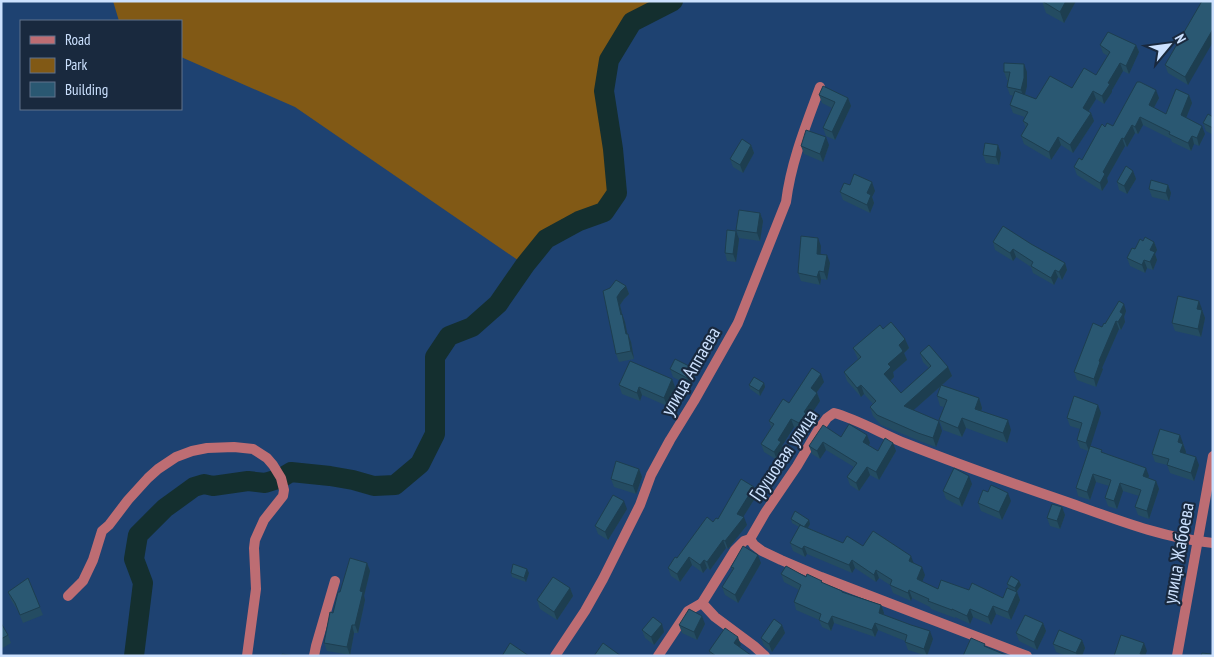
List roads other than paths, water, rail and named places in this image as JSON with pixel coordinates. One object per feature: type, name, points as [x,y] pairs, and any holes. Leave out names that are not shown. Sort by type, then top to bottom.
[{"type":"street","name":"улица Аппаева","points":[[554,656],[585,611],[603,579],[640,505],[651,475],[738,322],[786,202],[794,160],[820,87]]},
{"type":"street","name":"Грушовая улица","points":[[750,539],[765,513],[798,466],[817,432],[827,418],[834,414],[849,418],[908,445],[1021,486],[1151,531],[1198,541]]},
{"type":"street","points":[[68,596],[83,581],[93,560],[102,531],[148,478],[163,466],[176,457],[207,448],[234,447],[253,449],[267,458],[273,465],[281,478],[284,490],[283,496],[264,520],[255,540],[256,589],[247,656]]},
{"type":"street","name":"улица Жабоева","points":[[1177,656],[1213,456]]},
{"type":"street","points":[[658,656],[688,611],[702,603],[735,550],[741,543],[750,539],[754,545],[762,550],[821,577],[1027,656]]},
{"type":"street","points":[[1198,541],[1213,543]]},
{"type":"street","points":[[314,656],[335,582]]},
{"type":"street","points":[[702,603],[715,617],[765,656]]},
{"type":"waterway","points":[[134,656],[143,583],[134,559],[138,535],[165,508],[194,487],[204,484],[213,486],[248,481],[265,483],[281,478],[291,472],[330,476],[374,486],[395,485],[420,464],[435,434],[435,357],[449,336],[472,327],[498,304],[546,239],[579,221],[604,212],[617,193],[613,149],[604,91],[609,60],[632,22],[673,1]]}]
